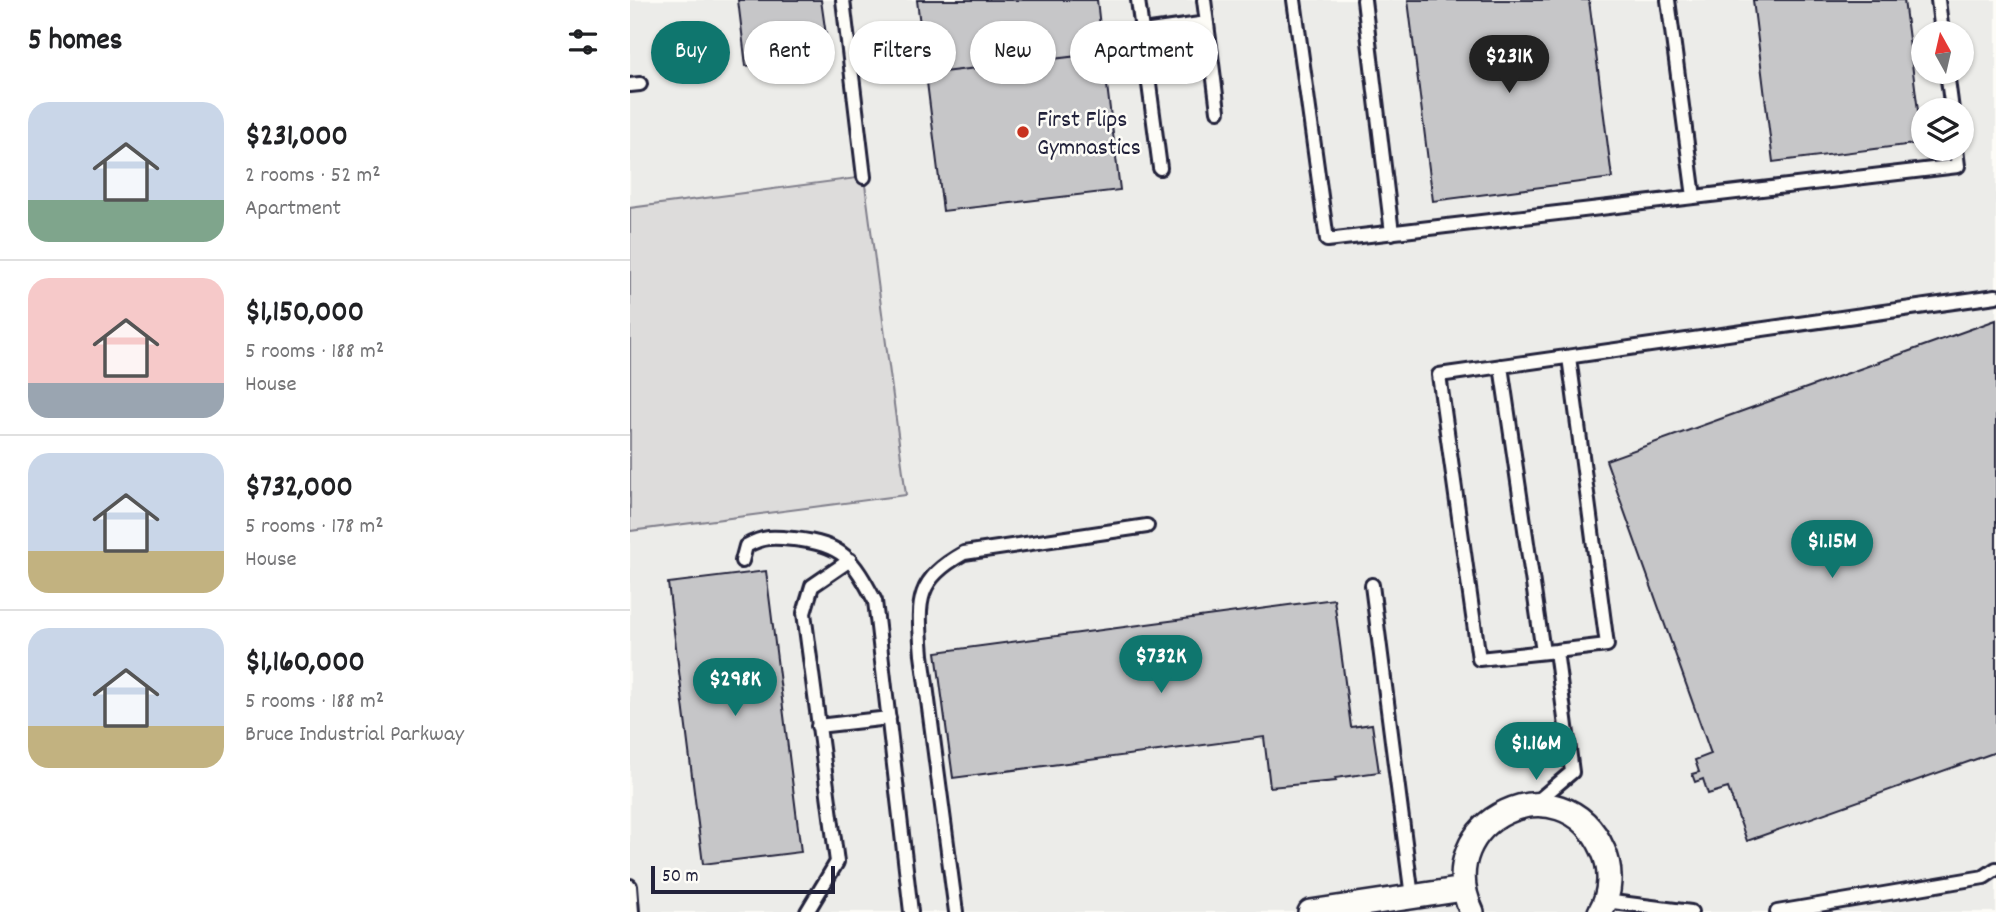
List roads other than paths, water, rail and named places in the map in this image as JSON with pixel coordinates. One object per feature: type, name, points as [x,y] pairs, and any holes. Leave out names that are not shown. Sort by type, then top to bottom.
[{"type":"street","points":[[1472,912],[1464,889],[1464,864],[1472,841],[1488,822],[1509,808],[1534,804],[1559,807],[1581,819],[1598,837],[1608,860],[1609,884],[1602,906]]},
{"type":"street","points":[[1310,912],[1464,889]]},
{"type":"lane","points":[[843,0],[864,177]]},
{"type":"lane","points":[[1139,0],[1142,21]]},
{"type":"lane","points":[[1204,0],[1207,21]]},
{"type":"lane","points":[[1294,0],[1327,240],[1958,166],[1957,161]]},
{"type":"lane","points":[[1364,0],[1392,233]]},
{"type":"lane","points":[[1668,0],[1694,197]]},
{"type":"lane","points":[[1938,0],[1941,21]]},
{"type":"lane","points":[[1150,84],[1160,168]]},
{"type":"lane","points":[[1215,84],[1219,111]]},
{"type":"lane","points":[[1569,357],[1607,645],[1479,659],[1440,375],[1996,296]]},
{"type":"lane","points":[[1501,366],[1572,772],[1534,804]]},
{"type":"lane","points":[[956,912],[922,655],[920,622],[923,589],[938,567],[964,553],[1147,526]]},
{"type":"lane","points":[[742,561],[746,546],[764,536],[822,542],[843,552],[858,567],[875,601],[911,912]]},
{"type":"lane","points":[[807,912],[836,862],[804,613],[806,598],[812,586],[850,560]]},
{"type":"lane","points":[[1371,585],[1412,897]]},
{"type":"lane","points":[[818,726],[889,718]]},
{"type":"lane","points":[[1777,912],[1984,877],[1996,869]]},
{"type":"lane","points":[[630,886],[632,912]]},
{"type":"lane","points":[[1602,906],[1691,912]]},
{"type":"place","name":"First Flips Gymnastics","points":[[1023,132]]}]
